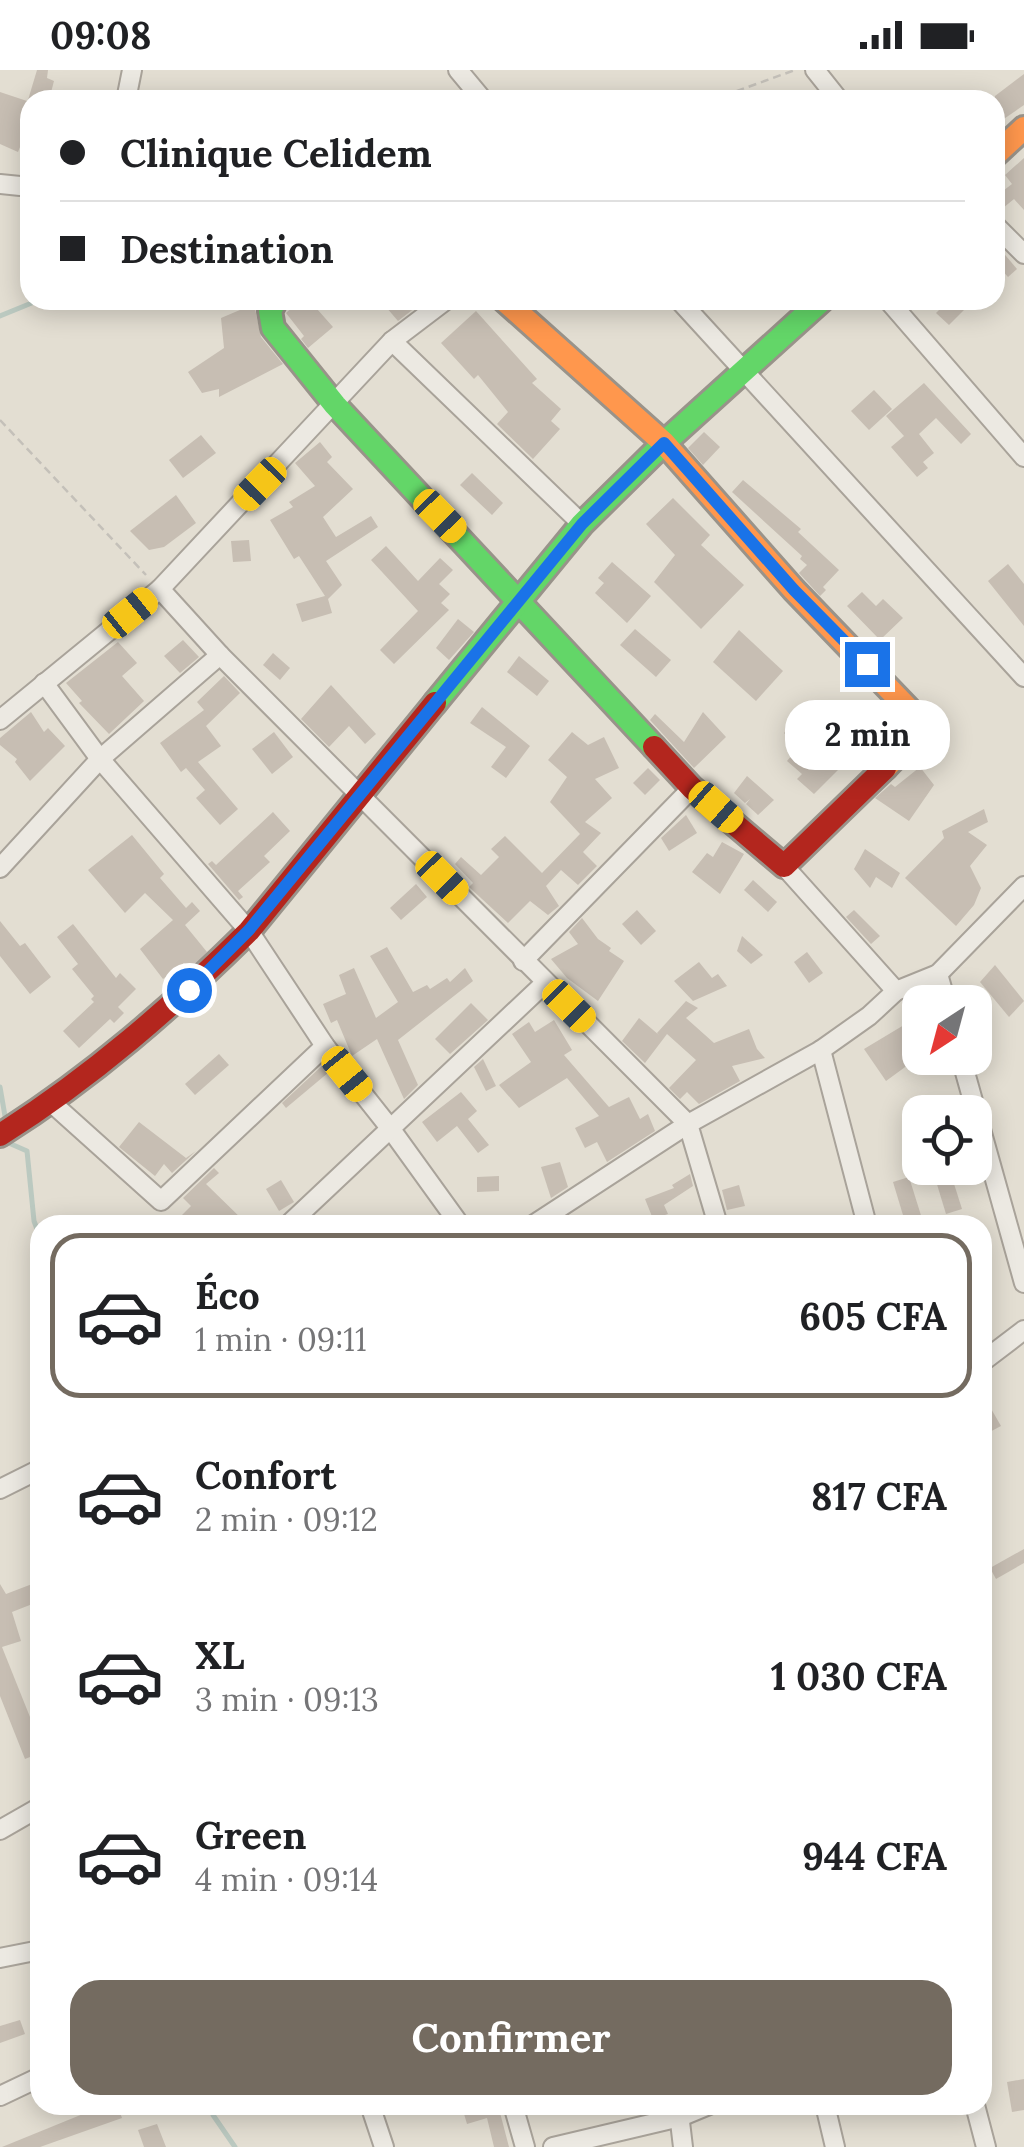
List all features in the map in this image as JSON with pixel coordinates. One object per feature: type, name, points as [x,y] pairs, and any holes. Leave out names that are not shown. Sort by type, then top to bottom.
[{"type":"street","points":[[458,70],[475,90]]},
{"type":"street","points":[[815,70],[831,90]]},
{"type":"street","points":[[1005,146],[1024,128]]},
{"type":"street","points":[[1005,235],[1024,254]]},
{"type":"street","points":[[271,310],[272,328],[335,405],[520,598],[692,788],[784,866],[896,991]]},
{"type":"street","points":[[0,720],[160,589],[392,340],[432,310]]},
{"type":"street","points":[[515,310],[664,443],[794,590],[919,720],[919,733],[914,740],[784,866]]},
{"type":"street","points":[[688,310],[1024,676]]},
{"type":"street","points":[[0,1135],[43,1109],[173,1006],[249,930],[582,524],[664,443],[811,310]]},
{"type":"street","points":[[897,310],[1024,457]]},
{"type":"street","points":[[392,340],[582,524]]},
{"type":"street","points":[[160,589],[220,655],[688,1124],[715,1215]]},
{"type":"street","points":[[0,868],[100,759],[220,655]]},
{"type":"street","points":[[44,683],[100,759],[249,930],[325,1046],[453,1215]]},
{"type":"street","points":[[523,961],[692,788]]},
{"type":"street","points":[[548,1215],[688,1124],[821,1050],[896,991],[938,974],[1024,886]]},
{"type":"street","points":[[938,974],[941,985]]},
{"type":"street","points":[[299,1215],[545,983]]},
{"type":"street","points":[[43,1109],[161,1201],[325,1046]]},
{"type":"street","points":[[821,1050],[864,1215]]},
{"type":"street","points":[[966,1075],[1024,1283]]},
{"type":"street","points":[[992,1354],[1024,1330]]},
{"type":"street","points":[[0,1489],[30,1473]]},
{"type":"street","points":[[0,1830],[30,1813]]},
{"type":"street","points":[[0,1958],[30,1952]]},
{"type":"street","points":[[0,2096],[30,2082]]},
{"type":"street","points":[[373,2115],[384,2147]]},
{"type":"street","points":[[516,2115],[524,2147]]},
{"type":"street","points":[[553,2147],[665,2115]]},
{"type":"street","points":[[679,2115],[683,2147]]},
{"type":"street","points":[[828,2115],[835,2147]]},
{"type":"street","points":[[978,2115],[986,2147]]},
{"type":"path","points":[[740,90],[795,70]]},
{"type":"path","points":[[0,420],[160,589]]},
{"type":"building","points":[[37,70],[48,70],[47,78],[54,81],[52,90],[31,90]]},
{"type":"building","points":[[1024,74],[1024,105],[1005,118],[1005,90]]},
{"type":"building","points":[[0,92],[20,99],[20,147],[18,152],[0,144]]},
{"type":"building","points":[[1024,158],[1024,210],[1014,199],[1005,206],[1005,189],[1012,184],[1005,175]]},
{"type":"building","points":[[1005,255],[1017,269],[1008,277],[1005,274]]},
{"type":"building","points":[[240,310],[255,310],[261,337],[283,364],[219,397],[219,389],[202,393],[188,372],[224,348],[221,318]]},
{"type":"building","points":[[318,310],[333,327],[308,348],[286,313]]},
{"type":"building","points":[[389,310],[412,310],[398,321]]},
{"type":"building","points":[[939,310],[964,310],[949,325],[936,313]]},
{"type":"building","points":[[476,311],[537,379],[532,383],[561,409],[551,421],[560,429],[533,459],[497,424],[508,412],[478,375],[474,379],[441,343]]},
{"type":"building","points":[[924,383],[971,434],[961,444],[936,418],[919,434],[934,453],[923,462],[928,468],[917,477],[891,447],[904,436],[886,416]]},
{"type":"building","points":[[874,390],[892,409],[869,430],[851,411]]},
{"type":"building","points":[[704,432],[720,447],[703,465],[688,448]]},
{"type":"building","points":[[201,435],[216,453],[183,478],[169,460]]},
{"type":"building","points":[[320,442],[332,457],[327,462],[353,489],[323,517],[336,537],[371,516],[378,527],[326,561],[342,585],[328,599],[332,613],[302,622],[296,604],[325,596],[299,556],[294,559],[270,520],[293,507],[289,502],[315,486],[295,463]]},
{"type":"building","points":[[472,473],[503,503],[492,515],[460,485]]},
{"type":"building","points":[[743,480],[801,529],[798,532],[839,570],[820,596],[799,573],[807,565],[800,559],[802,556],[732,492]]},
{"type":"building","points":[[176,495],[196,523],[164,547],[149,550],[130,531]]},
{"type":"building","points":[[673,498],[710,535],[701,545],[744,585],[701,629],[654,582],[675,555],[646,524]]},
{"type":"building","points":[[249,540],[251,561],[233,562],[231,541]]},
{"type":"building","points":[[386,546],[418,581],[440,558],[453,570],[439,584],[450,594],[441,603],[449,610],[394,664],[380,650],[418,611],[371,560]]},
{"type":"building","points":[[612,562],[651,596],[627,623],[595,593],[604,583],[598,578]]},
{"type":"building","points":[[1008,564],[1024,584],[1024,626],[988,581]]},
{"type":"building","points":[[862,592],[876,606],[883,599],[903,618],[880,640],[847,606]]},
{"type":"building","points":[[458,619],[474,632],[449,660],[436,648]]},
{"type":"building","points":[[635,629],[671,660],[656,677],[620,645]]},
{"type":"building","points":[[739,630],[783,671],[756,701],[713,662]]},
{"type":"building","points":[[183,640],[199,657],[180,673],[164,656]]},
{"type":"building","points":[[118,642],[137,663],[122,676],[144,701],[109,734],[66,683]]},
{"type":"building","points":[[273,653],[290,668],[280,680],[263,665]]},
{"type":"building","points":[[519,656],[549,681],[537,696],[507,672]]},
{"type":"building","points":[[224,676],[240,693],[206,726],[221,746],[198,762],[238,809],[220,825],[196,798],[205,790],[186,768],[181,772],[160,743],[204,710],[197,702]]},
{"type":"building","points":[[331,685],[376,734],[365,744],[349,726],[329,747],[301,719]]},
{"type":"building","points":[[482,707],[530,746],[506,778],[491,767],[506,747],[470,723]]},
{"type":"building","points":[[31,712],[44,732],[48,728],[65,746],[30,781],[15,762],[17,759],[0,745],[0,738]]},
{"type":"building","points":[[703,712],[726,737],[694,768],[650,720],[655,714],[684,742]]},
{"type":"building","points":[[800,715],[852,756],[814,794],[797,779],[802,774],[787,761],[798,748],[784,733]]},
{"type":"building","points":[[274,732],[293,757],[272,774],[252,749]]},
{"type":"building","points":[[572,732],[588,745],[604,737],[619,768],[595,779],[612,798],[585,822],[601,833],[583,852],[597,866],[578,885],[561,870],[546,886],[559,906],[548,915],[530,901],[508,923],[469,887],[473,883],[455,864],[461,857],[481,875],[499,857],[491,849],[505,836],[542,873],[580,834],[550,802],[567,777],[548,760]]},
{"type":"building","points":[[920,767],[934,785],[909,821],[875,798]]},
{"type":"building","points":[[648,768],[660,780],[645,795],[633,783]]},
{"type":"building","points":[[747,776],[774,800],[758,815],[746,804],[750,799],[745,803],[734,793]]},
{"type":"building","points":[[984,809],[988,822],[968,832],[987,845],[970,866],[981,888],[974,905],[956,926],[905,878],[944,838],[942,831]]},
{"type":"building","points":[[273,812],[290,831],[264,856],[270,862],[238,891],[243,897],[239,900],[208,864],[212,861],[216,865]]},
{"type":"building","points":[[686,815],[697,833],[669,851],[661,838]]},
{"type":"building","points":[[132,835],[164,874],[160,878],[186,908],[192,902],[200,911],[185,925],[207,952],[189,969],[184,963],[163,979],[140,949],[173,920],[145,893],[125,913],[88,870]]},
{"type":"building","points":[[722,842],[744,854],[720,894],[692,872],[707,853],[713,857]]},
{"type":"building","points":[[865,849],[900,873],[892,888],[876,877],[870,888],[854,869]]},
{"type":"building","points":[[753,880],[777,902],[768,912],[744,890]]},
{"type":"building","points":[[416,884],[427,897],[401,920],[390,908]]},
{"type":"building","points":[[637,910],[656,931],[641,945],[622,924]]},
{"type":"building","points":[[854,910],[880,936],[871,944],[846,917]]},
{"type":"building","points":[[582,918],[598,939],[611,948],[609,951],[624,961],[598,1001],[567,978],[551,959],[578,944],[569,932]]},
{"type":"building","points":[[0,921],[20,946],[25,943],[51,977],[30,994],[0,956]]},
{"type":"building","points":[[73,924],[116,978],[120,973],[136,989],[118,1007],[124,1013],[114,1023],[110,1019],[79,1048],[63,1031],[94,1002],[94,996],[72,969],[78,964],[57,937]]},
{"type":"building","points":[[742,936],[763,955],[751,964],[737,951]]},
{"type":"building","points":[[387,947],[413,992],[427,985],[430,989],[447,978],[450,982],[465,968],[473,981],[398,1040],[418,1085],[404,1099],[377,1039],[352,1056],[337,1020],[331,1023],[323,1004],[346,994],[339,975],[354,968],[376,1018],[398,1002],[370,956]]},
{"type":"building","points":[[807,952],[823,973],[809,983],[794,962]]},
{"type":"building","points":[[699,962],[712,978],[718,974],[727,986],[693,1001],[674,981]]},
{"type":"building","points":[[995,965],[1024,1001],[1009,1017],[992,996],[992,985],[980,982]]},
{"type":"building","points":[[686,1001],[698,1008],[686,1018],[714,1043],[749,1029],[765,1058],[732,1066],[740,1081],[699,1104],[687,1092],[680,1099],[669,1088],[696,1060],[667,1034],[645,1063],[622,1041],[639,1018],[659,1035]]},
{"type":"building","points":[[471,1003],[488,1020],[450,1054],[435,1039]]},
{"type":"building","points":[[554,1020],[572,1050],[564,1055],[609,1107],[629,1097],[640,1119],[648,1114],[655,1131],[607,1162],[597,1142],[585,1148],[575,1128],[599,1116],[567,1078],[519,1108],[499,1085],[531,1062],[512,1034],[529,1022],[535,1032]]},
{"type":"building","points":[[902,1026],[902,1069],[886,1081],[864,1049]]},
{"type":"building","points":[[219,1054],[229,1065],[195,1095],[185,1084]]},
{"type":"building","points":[[483,1059],[496,1086],[486,1091],[474,1067]]},
{"type":"building","points":[[324,1064],[329,1072],[286,1108],[282,1103]]},
{"type":"building","points":[[461,1092],[477,1111],[468,1119],[489,1145],[478,1153],[457,1126],[437,1142],[422,1122]]},
{"type":"building","points":[[139,1122],[186,1158],[196,1151],[172,1173],[164,1164],[155,1176],[119,1147]]},
{"type":"building","points":[[560,1162],[568,1187],[551,1198],[541,1167]]},
{"type":"building","points":[[214,1168],[219,1173],[206,1184],[238,1215],[182,1215],[191,1206],[183,1198]]},
{"type":"building","points":[[690,1174],[693,1186],[664,1205],[668,1214],[651,1215],[645,1199],[674,1188],[672,1185]]},
{"type":"building","points":[[499,1176],[499,1191],[477,1192],[477,1177]]},
{"type":"building","points":[[902,1179],[902,1185],[912,1185],[921,1215],[903,1215],[893,1182]]},
{"type":"building","points":[[281,1180],[294,1202],[279,1211],[266,1189]]},
{"type":"building","points":[[739,1185],[745,1206],[727,1210],[722,1190]]},
{"type":"building","points":[[937,1185],[954,1185],[962,1209],[946,1214]]},
{"type":"building","points":[[992,1410],[1001,1426],[992,1431]]},
{"type":"building","points":[[1024,1549],[1024,1563],[996,1579],[992,1567]]},
{"type":"building","points":[[0,1584],[6,1594],[30,1585],[30,1605],[12,1612],[21,1641],[2,1647],[30,1717],[30,1757],[25,1759],[0,1696]]},
{"type":"building","points":[[20,2020],[25,2034],[0,2043],[0,2026]]},
{"type":"building","points":[[1024,2079],[1024,2110],[1012,2112],[1007,2082]]},
{"type":"building","points":[[80,2115],[122,2118],[40,2147],[2,2147]]},
{"type":"building","points":[[464,2115],[501,2115],[509,2147],[494,2147],[487,2118],[467,2124]]},
{"type":"building","points":[[157,2124],[166,2147],[144,2147],[138,2130]]},
{"type":"waterway","points":[[0,316],[20,308]]},
{"type":"waterway","points":[[0,1087],[6,1122]]},
{"type":"waterway","points":[[9,1137],[11,1144],[27,1151],[33,1215]]},
{"type":"waterway","points":[[213,2115],[235,2147]]},
{"type":"traffic: fast","points":[[271,310],[273,328],[335,405],[654,747]]},
{"type":"traffic: fast","points":[[435,703],[582,524],[664,443],[811,310]]},
{"type":"traffic: slow","points":[[1005,146],[1024,128]]},
{"type":"traffic: slow","points":[[515,310],[664,443],[794,590],[919,720],[919,733],[885,768]]},
{"type":"traffic: jam","points":[[0,1135],[130,1040],[249,931],[435,703]]},
{"type":"traffic: jam","points":[[654,747],[692,788],[784,866],[885,768]]},
{"type":"route","points":[[189,990],[249,930],[582,524],[664,443],[794,590],[867,664]]}]
